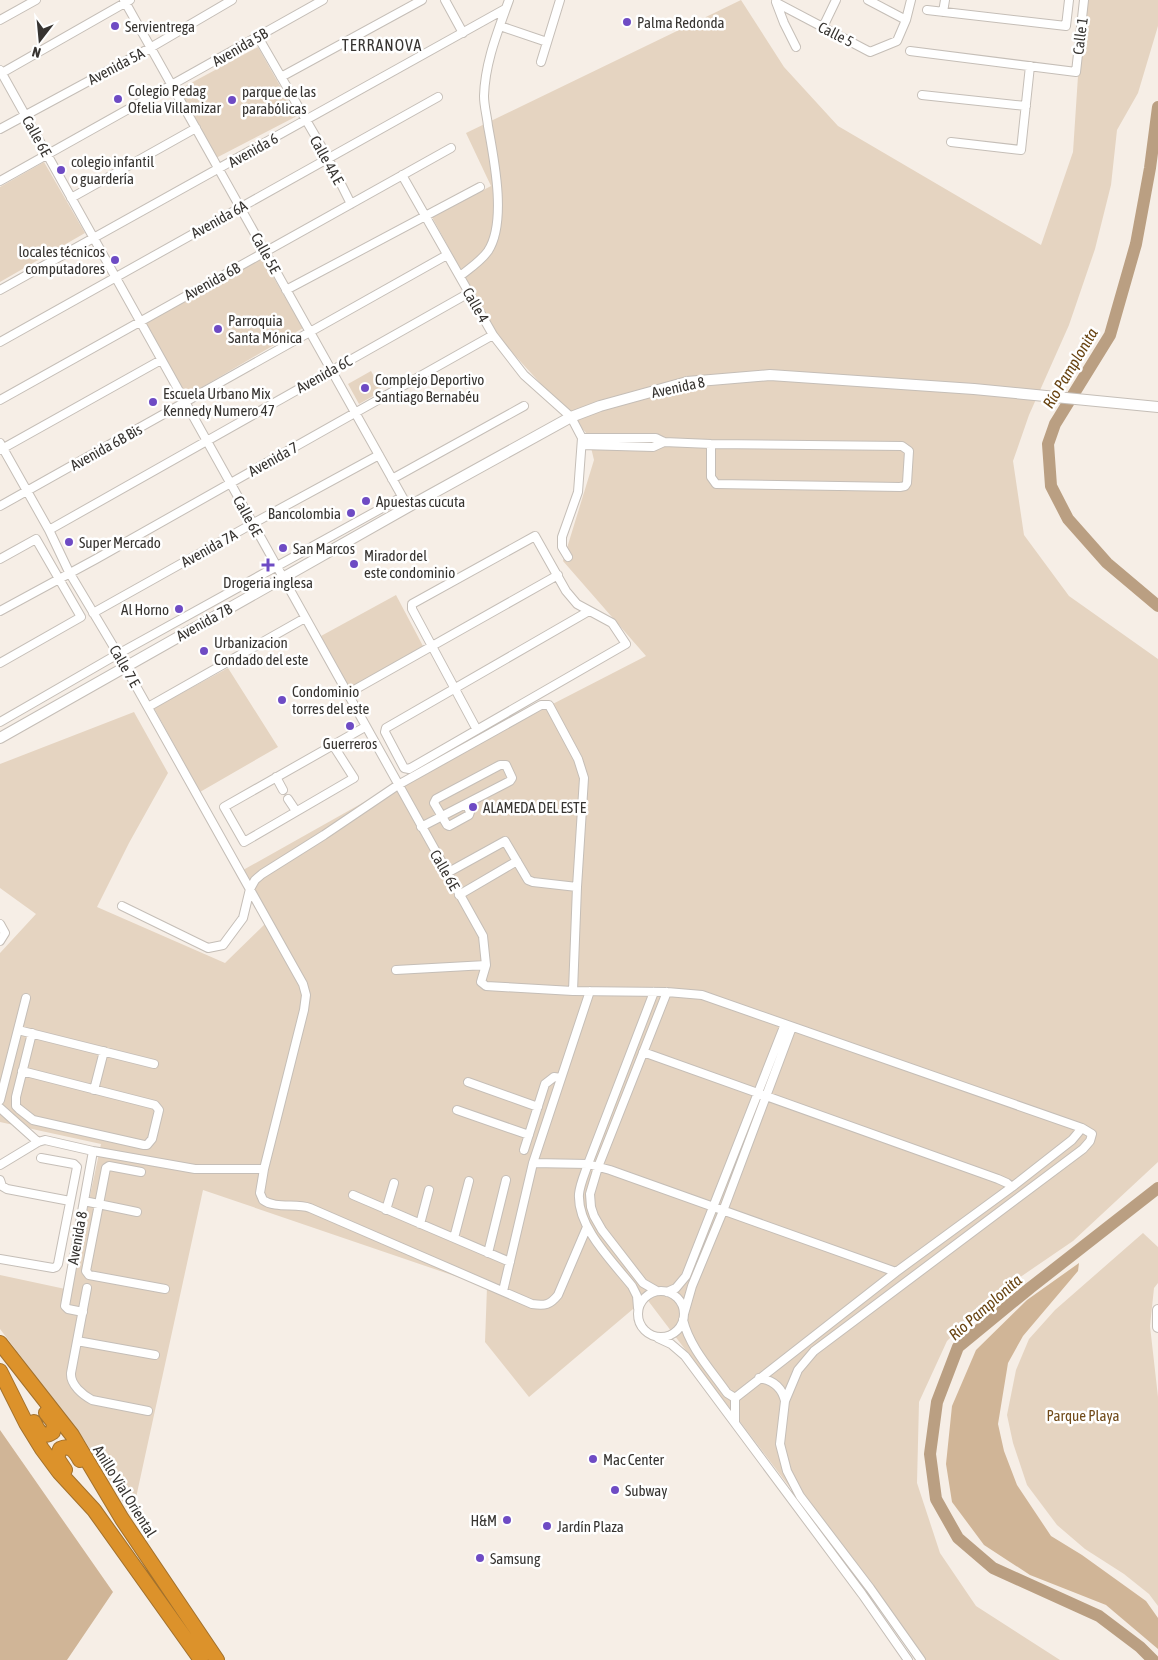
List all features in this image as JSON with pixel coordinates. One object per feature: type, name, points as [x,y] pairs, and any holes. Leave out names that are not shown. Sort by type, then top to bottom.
[{"type":"highway","name":"Anillo Vial Oriental","points":[[0,1343],[67,1427],[122,1519],[217,1660]]},
{"type":"highway","points":[[0,1371],[21,1414],[42,1449],[63,1477],[99,1517],[201,1660]]},
{"type":"highway","points":[[21,1414],[30,1417],[40,1433],[49,1435],[55,1428],[54,1423],[46,1413],[49,1405]]},
{"type":"highway","points":[[63,1477],[65,1469],[57,1458],[60,1449],[64,1447],[74,1450],[83,1464],[90,1466]]},
{"type":"street","points":[[0,20],[36,0]]},
{"type":"street","name":"Avenida 5A","points":[[0,129],[150,48],[232,0]]},
{"type":"street","name":"Avenida 5B","points":[[0,181],[322,0]]},
{"type":"street","points":[[281,77],[422,0]]},
{"type":"street","points":[[445,0],[463,33]]},
{"type":"street","points":[[460,276],[488,250],[497,224],[496,175],[484,99],[485,78],[494,39],[508,0]]},
{"type":"street","points":[[541,62],[560,0]]},
{"type":"street","points":[[823,27],[836,0]]},
{"type":"street","points":[[868,0],[906,20],[912,0]]},
{"type":"street","points":[[943,12],[945,0]]},
{"type":"street","points":[[928,10],[1066,26],[1068,0]]},
{"type":"street","name":"Calle 1","points":[[1030,66],[1076,72],[1084,0]]},
{"type":"street","points":[[1,72],[126,1]]},
{"type":"street","name":"Calle 5E","points":[[126,1],[150,48],[408,507]]},
{"type":"street","points":[[776,2],[796,47]]},
{"type":"street","name":"Calle 5","points":[[776,2],[870,52],[897,41],[906,20]]},
{"type":"street","name":"Avenida 6","points":[[0,290],[505,9]]},
{"type":"street","points":[[500,26],[547,42]]},
{"type":"street","name":"Calle 4A E","points":[[258,37],[328,158],[351,204]]},
{"type":"street","points":[[910,51],[1030,66],[1021,150],[951,142]]},
{"type":"street","name":"Calle 6E","points":[[1,72],[483,936],[486,965],[481,982],[486,986],[573,991]]},
{"type":"street","points":[[922,95],[1026,106]]},
{"type":"street","name":"Avenida 6A","points":[[0,342],[438,97]]},
{"type":"street","points":[[71,198],[196,128]]},
{"type":"street","name":"Avenida 6B","points":[[0,400],[450,148]]},
{"type":"street","name":"Calle 4","points":[[402,175],[493,335],[524,375],[571,418],[582,442]]},
{"type":"street","points":[[286,290],[480,187]]},
{"type":"street","name":"Avenida 6B Bis","points":[[0,506],[447,255]]},
{"type":"street","name":"Avenida 6C","points":[[49,530],[469,293]]},
{"type":"street","name":"Avenida 7","points":[[0,611],[96,559],[493,335]]},
{"type":"street","points":[[1,447],[161,360]]},
{"type":"street","name":"Avenida 8","points":[[408,507],[571,418],[600,406],[687,382],[770,375],[974,389],[1158,407]]},
{"type":"street","points":[[392,479],[524,406]]},
{"type":"street","points":[[568,557],[562,547],[562,537],[578,492],[582,442],[653,447],[664,442],[902,446],[909,451],[907,483],[905,486],[900,487],[716,484],[711,477],[711,444]]},
{"type":"street","name":"Calle 7 E","points":[[1,447],[49,530],[69,572],[125,666],[299,977],[306,995],[304,1010],[264,1169]]},
{"type":"street","name":"Avenida 7A","points":[[93,613],[252,524],[379,456]]},
{"type":"street","name":"Avenida 7B","points":[[0,722],[402,496]]},
{"type":"street","name":"Avenida 7B","points":[[0,738],[408,507]]},
{"type":"street","points":[[349,526],[355,537]]},
{"type":"street","points":[[477,730],[455,687],[412,609],[412,604],[535,536],[566,591],[577,604],[612,623],[626,644],[477,730],[407,769],[404,768],[384,732],[386,728],[455,687],[589,611]]},
{"type":"street","points":[[0,559],[36,539],[81,617],[0,663]]},
{"type":"street","points":[[347,694],[558,575]]},
{"type":"street","points":[[148,707],[305,618]]},
{"type":"street","points":[[56,690],[63,702]]},
{"type":"street","points":[[122,906],[208,948],[223,945],[243,918],[250,889],[255,880],[262,874],[398,785],[541,705],[549,705],[578,759],[584,778],[573,991],[667,992],[702,995],[1082,1128],[1092,1134],[1090,1141],[1083,1149],[814,1351],[798,1370],[786,1401],[780,1444],[787,1471],[800,1496],[870,1588],[921,1660]]},
{"type":"street","points":[[333,745],[354,778],[244,842],[224,807],[276,777],[333,745],[366,727]]},
{"type":"street","points":[[500,765],[506,765],[512,780],[467,805],[470,812],[469,816],[449,826],[446,825],[442,818],[434,803],[436,799],[500,765]]},
{"type":"street","points":[[276,777],[283,790]]},
{"type":"street","points":[[288,799],[296,811]]},
{"type":"street","points":[[421,827],[442,818]]},
{"type":"street","points":[[447,873],[505,841],[528,880],[577,887]]},
{"type":"street","points":[[460,894],[517,862]]},
{"type":"street","points":[[0,924],[5,933],[0,941]]},
{"type":"street","points":[[396,970],[486,965]]},
{"type":"street","points":[[503,1291],[533,1163],[590,991]]},
{"type":"street","points":[[654,992],[588,1164],[579,1192],[579,1206],[587,1227],[632,1286],[637,1296],[638,1319],[642,1329],[651,1336],[671,1344],[685,1356],[862,1594],[908,1660]]},
{"type":"street","points":[[667,992],[598,1167],[590,1194],[591,1207],[602,1230],[643,1283],[657,1291],[667,1292],[679,1300],[687,1333],[692,1343],[727,1393],[735,1398]]},
{"type":"street","points":[[0,1100],[26,998]]},
{"type":"street","points":[[667,1292],[676,1288],[686,1276],[758,1093],[788,1026]]},
{"type":"street","points":[[658,1338],[671,1336],[681,1327],[692,1286],[723,1211],[766,1096],[788,1026]]},
{"type":"street","points":[[18,1030],[154,1064]]},
{"type":"street","points":[[22,1071],[155,1105],[160,1110],[152,1139],[144,1145],[33,1120],[19,1109],[16,1106],[16,1097],[22,1071],[32,1033]]},
{"type":"street","points":[[94,1090],[104,1051]]},
{"type":"street","points":[[643,1052],[998,1179],[1012,1187]]},
{"type":"street","points":[[524,1150],[545,1084],[554,1077],[561,1078]]},
{"type":"street","points":[[468,1082],[538,1108]]},
{"type":"street","points":[[0,1108],[3,1113],[38,1142]]},
{"type":"street","points":[[457,1110],[529,1135]]},
{"type":"street","points":[[735,1398],[896,1272],[1012,1187],[1072,1140],[1082,1128]]},
{"type":"street","points":[[0,1165],[38,1142],[45,1140],[92,1151],[195,1170],[264,1169],[260,1196],[267,1203],[299,1205],[310,1208],[532,1304],[542,1306],[550,1304],[558,1295],[587,1227]]},
{"type":"street","name":"Avenida 8","points":[[83,1312],[68,1309],[65,1306],[92,1151]]},
{"type":"street","points":[[0,1258],[56,1267],[77,1167],[76,1165],[41,1158]]},
{"type":"street","points":[[533,1163],[588,1164],[598,1167],[896,1272]]},
{"type":"street","points":[[141,1172],[107,1167],[87,1273],[165,1289]]},
{"type":"street","points":[[0,1180],[2,1186],[7,1189],[70,1201]]},
{"type":"street","points":[[488,1252],[506,1180]]},
{"type":"street","points":[[454,1238],[469,1181]]},
{"type":"street","points":[[386,1210],[394,1183]]},
{"type":"street","points":[[420,1224],[429,1190]]},
{"type":"street","points":[[353,1195],[510,1262]]},
{"type":"street","points":[[84,1201],[138,1212]]},
{"type":"street","points":[[579,1247],[587,1242],[597,1241]]},
{"type":"street","points":[[87,1288],[70,1378],[72,1383],[92,1400],[148,1411]]},
{"type":"street","points":[[638,1308],[645,1297],[657,1291]]},
{"type":"street","points":[[1158,1310],[1158,1326]]},
{"type":"street","points":[[77,1340],[155,1355]]},
{"type":"street","points":[[759,1378],[777,1385],[781,1389],[786,1401]]},
{"type":"street","points":[[735,1398],[735,1424]]},
{"type":"street","points":[[862,1594],[867,1595],[870,1588]]},
{"type":"street","points":[[873,1612],[877,1607],[883,1607]]},
{"type":"green space","points":[[741,0],[784,67],[838,126],[1041,245],[1073,152],[1083,0],[1158,0],[1158,26],[1138,93],[1117,130],[1111,185],[1095,249],[1069,325],[1029,415],[1013,461],[1024,535],[1069,596],[1158,659],[1158,1162],[1073,1241],[994,1295],[947,1341],[919,1402],[917,1483],[940,1553],[976,1606],[1060,1660],[921,1660],[646,1298],[529,1397],[485,1342],[487,1287],[203,1190],[132,1516],[85,1441],[0,1329],[0,1275],[70,1290],[101,1144],[0,1122],[0,953],[36,914],[0,888],[0,764],[134,712],[168,773],[129,843],[97,907],[225,963],[265,924],[236,874],[389,788],[646,656],[563,561],[594,460],[588,435],[496,335],[432,217],[491,186],[466,133]]},
{"type":"green space","points":[[258,47],[297,116],[216,158],[178,90]]},
{"type":"green space","points":[[44,162],[85,233],[0,282],[0,187]]},
{"type":"green space","points":[[261,256],[303,328],[187,396],[143,321]]},
{"type":"green space","name":"Complejo Deportivo Santiago Bernabéu","points":[[371,371],[382,391],[359,404],[348,384]]},
{"type":"green space","points":[[396,595],[424,648],[349,689],[321,636]]},
{"type":"green space","points":[[228,668],[278,747],[200,792],[154,708]]},
{"type":"green space","name":"Parque Playa","points":[[1143,1233],[1158,1247],[1158,1283],[1154,1288],[1150,1326],[1158,1397],[1158,1606],[1149,1594],[1124,1574],[1085,1549],[1057,1525],[1027,1485],[1013,1443],[1007,1415],[1016,1370],[1029,1339],[1055,1310]]},
{"type":"shaded area","points":[[1079,1263],[1078,1271],[1023,1336],[1008,1363],[998,1424],[1004,1451],[1017,1485],[1051,1536],[1082,1555],[1146,1601],[1158,1618],[1158,1649],[1106,1605],[1030,1575],[984,1545],[952,1502],[946,1464],[952,1406],[976,1350],[1027,1300]]},
{"type":"shaded area","points":[[0,1430],[113,1592],[67,1660],[0,1660]]},
{"type":"waterway","name":"Río Pamplonita","points":[[1158,107],[1150,168],[1136,244],[1110,335],[1055,424],[1048,444],[1051,486],[1068,519],[1107,563],[1158,606]]},
{"type":"waterway","name":"Río Pamplonita","points":[[1153,1660],[1140,1647],[1099,1616],[993,1568],[958,1538],[936,1499],[930,1454],[937,1402],[958,1347],[1158,1188]]},
{"type":"place","name":"Palma Redonda","points":[[627,22]]},
{"type":"place","name":"Servientrega","points":[[115,26]]},
{"type":"place","name":"Colegio Pedag Ofelia Villamizar","points":[[118,99]]},
{"type":"place","name":"parque de las parabólicas","points":[[232,100]]},
{"type":"place","name":"colegio infantil o guardería","points":[[61,170]]},
{"type":"place","name":"locales técnicos computadores","points":[[115,260]]},
{"type":"place","name":"Parroquia Santa Mónica","points":[[218,329]]},
{"type":"place","name":"Complejo Deportivo Santiago Bernabéu","points":[[365,388]]},
{"type":"place","name":"Escuela Urbano Mix Kennedy Numero 47","points":[[153,402]]},
{"type":"place","name":"Apuestas cucuta","points":[[366,501]]},
{"type":"place","name":"Bancolombia","points":[[351,513]]},
{"type":"place","name":"Super Mercado","points":[[69,542]]},
{"type":"place","name":"San Marcos","points":[[283,548]]},
{"type":"place","name":"Mirador del este condominio","points":[[354,564]]},
{"type":"place","name":"Drogeria inglesa","points":[[268,565]]},
{"type":"place","name":"Al Horno","points":[[179,609]]},
{"type":"place","name":"Urbanizacion Condado del este","points":[[204,651]]},
{"type":"place","name":"Condominio torres del este","points":[[282,700]]},
{"type":"place","name":"Guerreros","points":[[350,726]]},
{"type":"place","name":"ALAMEDA DEL ESTE","points":[[473,807]]},
{"type":"place","name":"Mac Center","points":[[593,1459]]},
{"type":"place","name":"Subway","points":[[615,1490]]},
{"type":"place","name":"H&M","points":[[507,1520]]},
{"type":"place","name":"Jardín Plaza","points":[[547,1526]]},
{"type":"place","name":"Samsung","points":[[480,1558]]},
{"type":"district","name":"TERRANOVA","points":[[382,45]]}]
